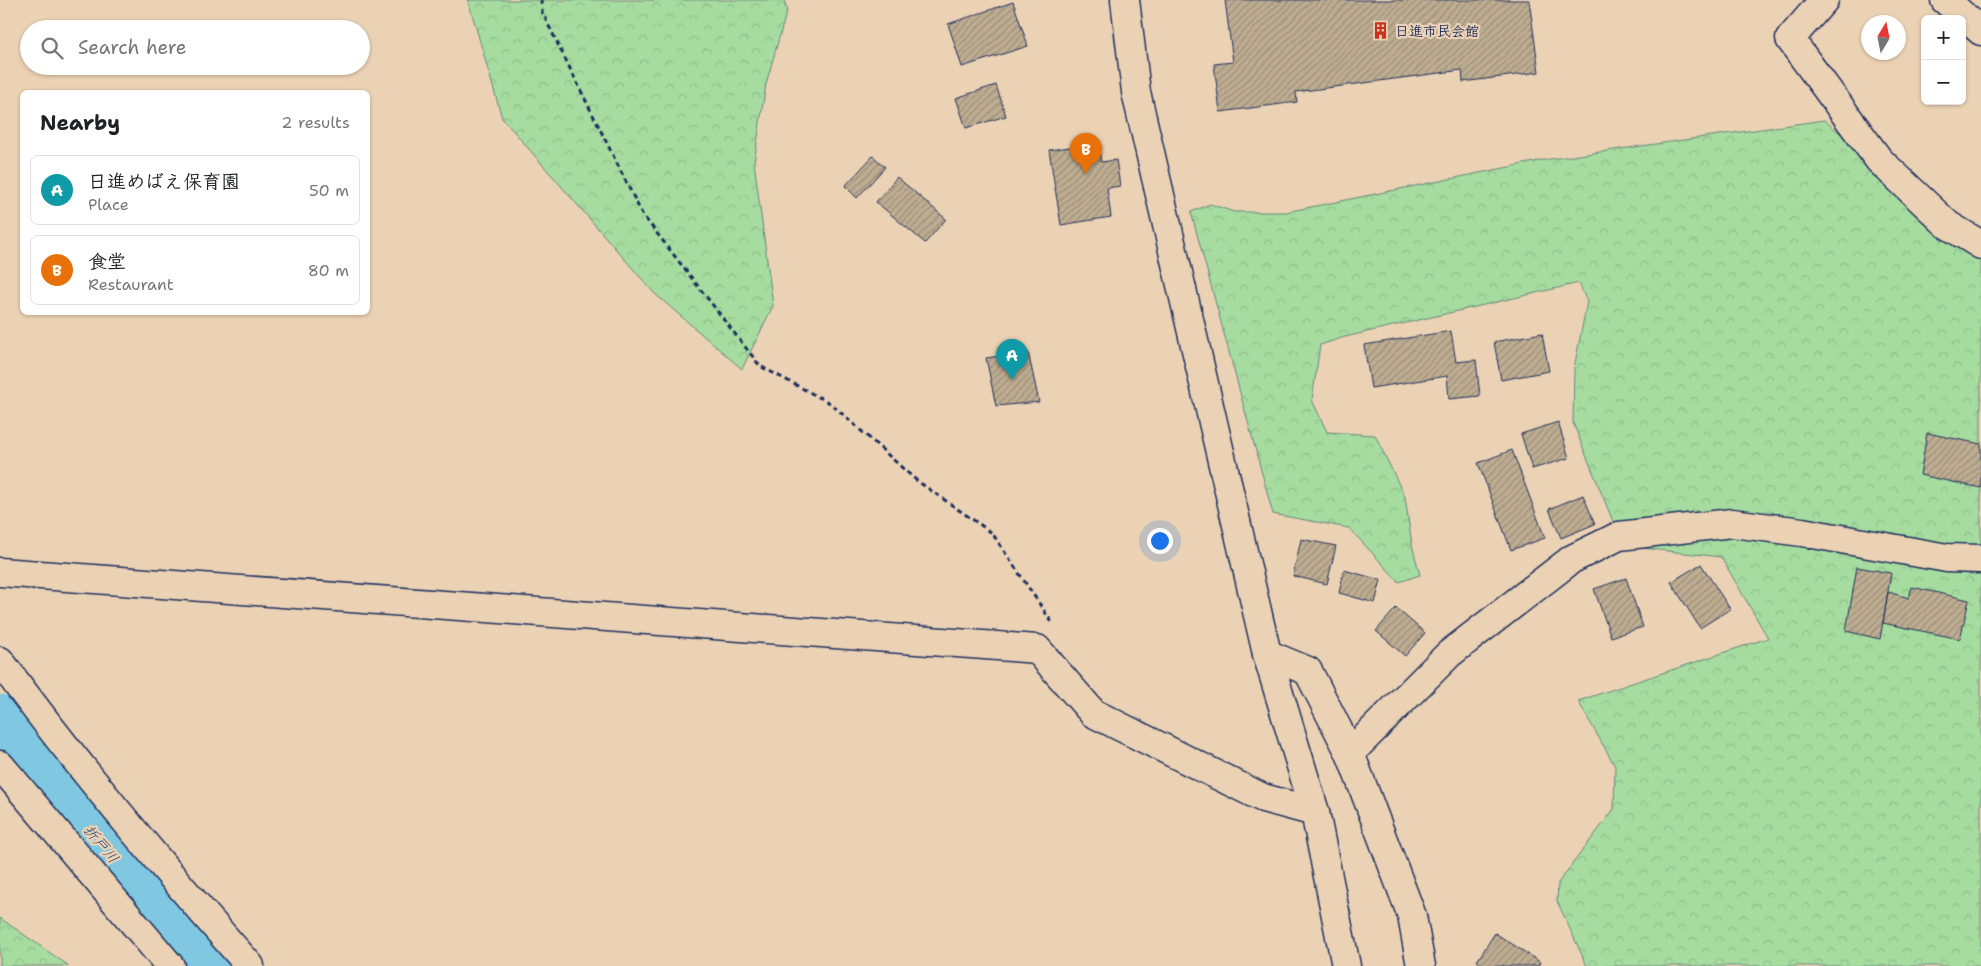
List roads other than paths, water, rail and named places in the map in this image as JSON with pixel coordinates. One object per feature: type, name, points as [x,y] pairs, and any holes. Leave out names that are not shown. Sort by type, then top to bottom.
[{"type":"street","points":[[1125,0],[1136,92],[1267,654],[1315,812],[1346,966]]},
{"type":"street","points":[[1824,0],[1790,39],[1879,160],[1948,226],[1981,245]]},
{"type":"street","points":[[1945,0],[1981,32]]},
{"type":"street","points":[[1350,753],[1449,654],[1572,559],[1619,536],[1732,523],[1802,532],[1947,558],[1981,559]]},
{"type":"street","points":[[0,572],[1037,649],[1093,713],[1264,798],[1315,812]]},
{"type":"street","points":[[1267,654],[1308,671],[1350,753],[1412,916],[1422,966]]},
{"type":"street","points":[[0,662],[37,712],[160,865],[250,966]]},
{"type":"street","points":[[0,765],[170,966]]},
{"type":"waterway","name":"折戸川","points":[[0,722],[202,966]]},
{"type":"place","name":"日進市民会館","points":[[1381,31]]},
{"type":"place","name":"食堂","points":[[1086,174]]},
{"type":"place","name":"日進めばえ保育園","points":[[1012,380]]}]
